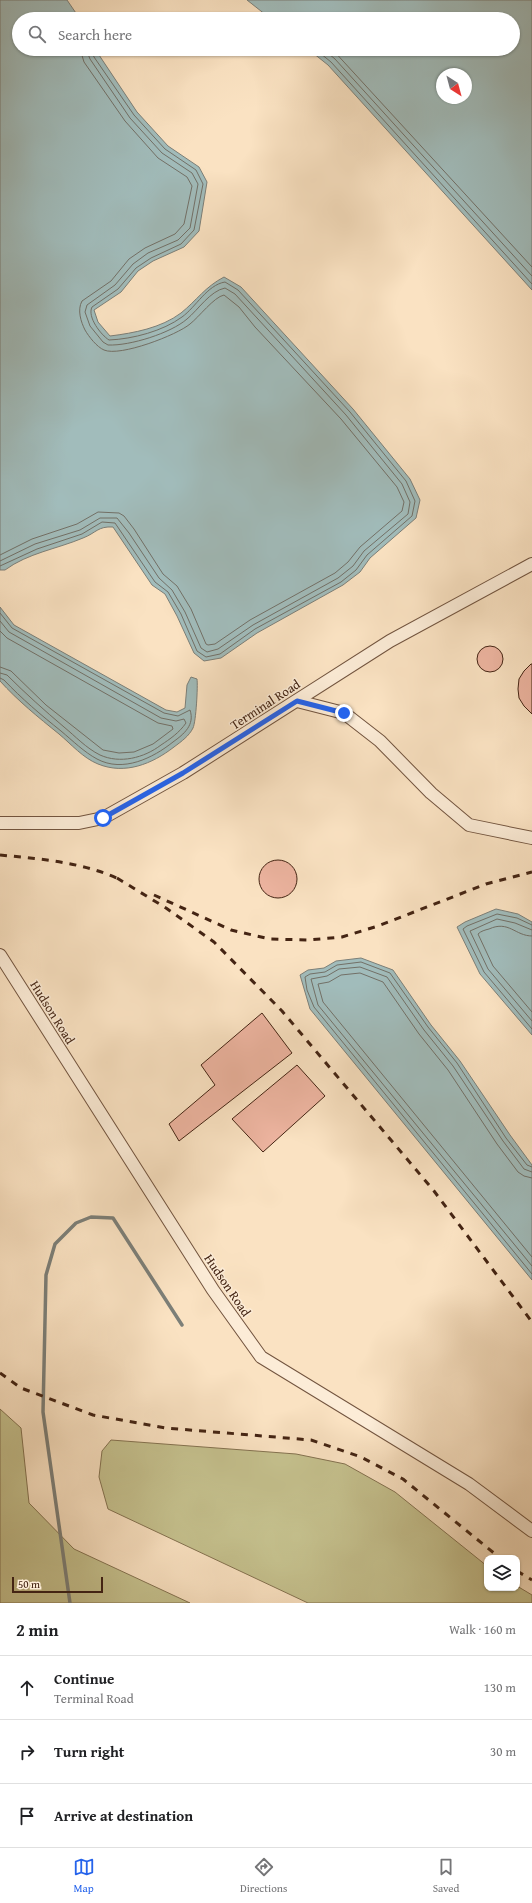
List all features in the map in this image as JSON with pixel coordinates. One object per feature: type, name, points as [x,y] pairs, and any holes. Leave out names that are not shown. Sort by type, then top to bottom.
[{"type":"street","name":"Terminal Road","points":[[0,823],[79,823],[103,818],[183,773],[390,641],[532,564]]},
{"type":"street","points":[[297,701],[344,713],[380,741],[431,793],[469,825],[532,838]]},
{"type":"street","name":"Hudson Road","points":[[0,955],[213,1290],[261,1357],[469,1484],[532,1531]]},
{"type":"shaded area","points":[[0,1409],[21,1428],[29,1503],[74,1549],[190,1603],[0,1603]]},
{"type":"shaded area","points":[[111,1440],[296,1454],[345,1464],[395,1492],[484,1564],[484,1591],[520,1591],[520,1588],[532,1595],[532,1603],[308,1603],[108,1509],[99,1477],[102,1451]]},
{"type":"water","points":[[0,0],[67,0],[75,12],[12,12],[12,56],[100,56],[137,112],[168,146],[199,167],[207,182],[199,231],[184,247],[153,261],[138,271],[121,292],[94,310],[98,322],[110,336],[156,326],[181,313],[206,289],[224,277],[241,287],[353,409],[410,479],[420,500],[416,518],[370,558],[360,572],[343,585],[257,633],[221,658],[204,661],[194,653],[165,594],[152,585],[113,527],[100,529],[73,542],[23,559],[5,570],[0,570]]},
{"type":"water","points":[[247,0],[532,0],[532,290],[328,65],[317,56],[520,56],[520,12],[262,12]]},
{"type":"water","points":[[0,607],[14,625],[166,710],[177,712],[185,708],[187,685],[191,677],[197,679],[196,712],[193,728],[187,736],[166,753],[138,766],[128,768],[108,767],[87,758],[28,709],[0,681]]},
{"type":"water","points":[[496,909],[518,914],[532,922],[532,1035],[480,974],[457,927]]},
{"type":"water","points":[[361,958],[393,970],[431,1025],[460,1061],[532,1165],[532,1280],[310,1009],[300,975],[308,970],[324,968],[336,961]]},
{"type":"building","points":[[490,646],[499,650],[503,659],[499,668],[490,672],[481,668],[477,659],[481,650]]},
{"type":"building","points":[[531,664],[532,714],[519,698],[518,689],[519,679]]},
{"type":"building","points":[[274,860],[282,860],[292,865],[296,872],[296,886],[292,893],[282,898],[274,898],[264,893],[262,890],[259,883],[259,875],[264,865],[267,863]]},
{"type":"building","points":[[262,1013],[292,1053],[179,1141],[169,1124],[215,1085],[201,1065]]},
{"type":"building","points":[[297,1065],[325,1096],[263,1152],[232,1119]]},
{"type":"waterway","points":[[70,1603],[43,1412],[46,1275],[55,1244],[76,1223],[91,1217],[113,1218],[182,1325]]},
{"type":"railway","points":[[0,855],[77,865],[121,880]]},
{"type":"railway","points":[[154,895],[231,930],[270,939],[308,940],[342,937],[378,926],[486,884],[532,872]]},
{"type":"railway","points":[[117,878],[166,908],[214,942],[282,1011],[434,1191],[532,1322]]},
{"type":"railway","points":[[0,1373],[21,1388],[93,1415],[166,1428],[311,1440],[361,1457],[403,1479],[496,1555]]},
{"type":"railway","points":[[520,1573],[532,1580]]},
{"type":"route","points":[[103,818],[183,773],[297,701],[344,713]]}]
